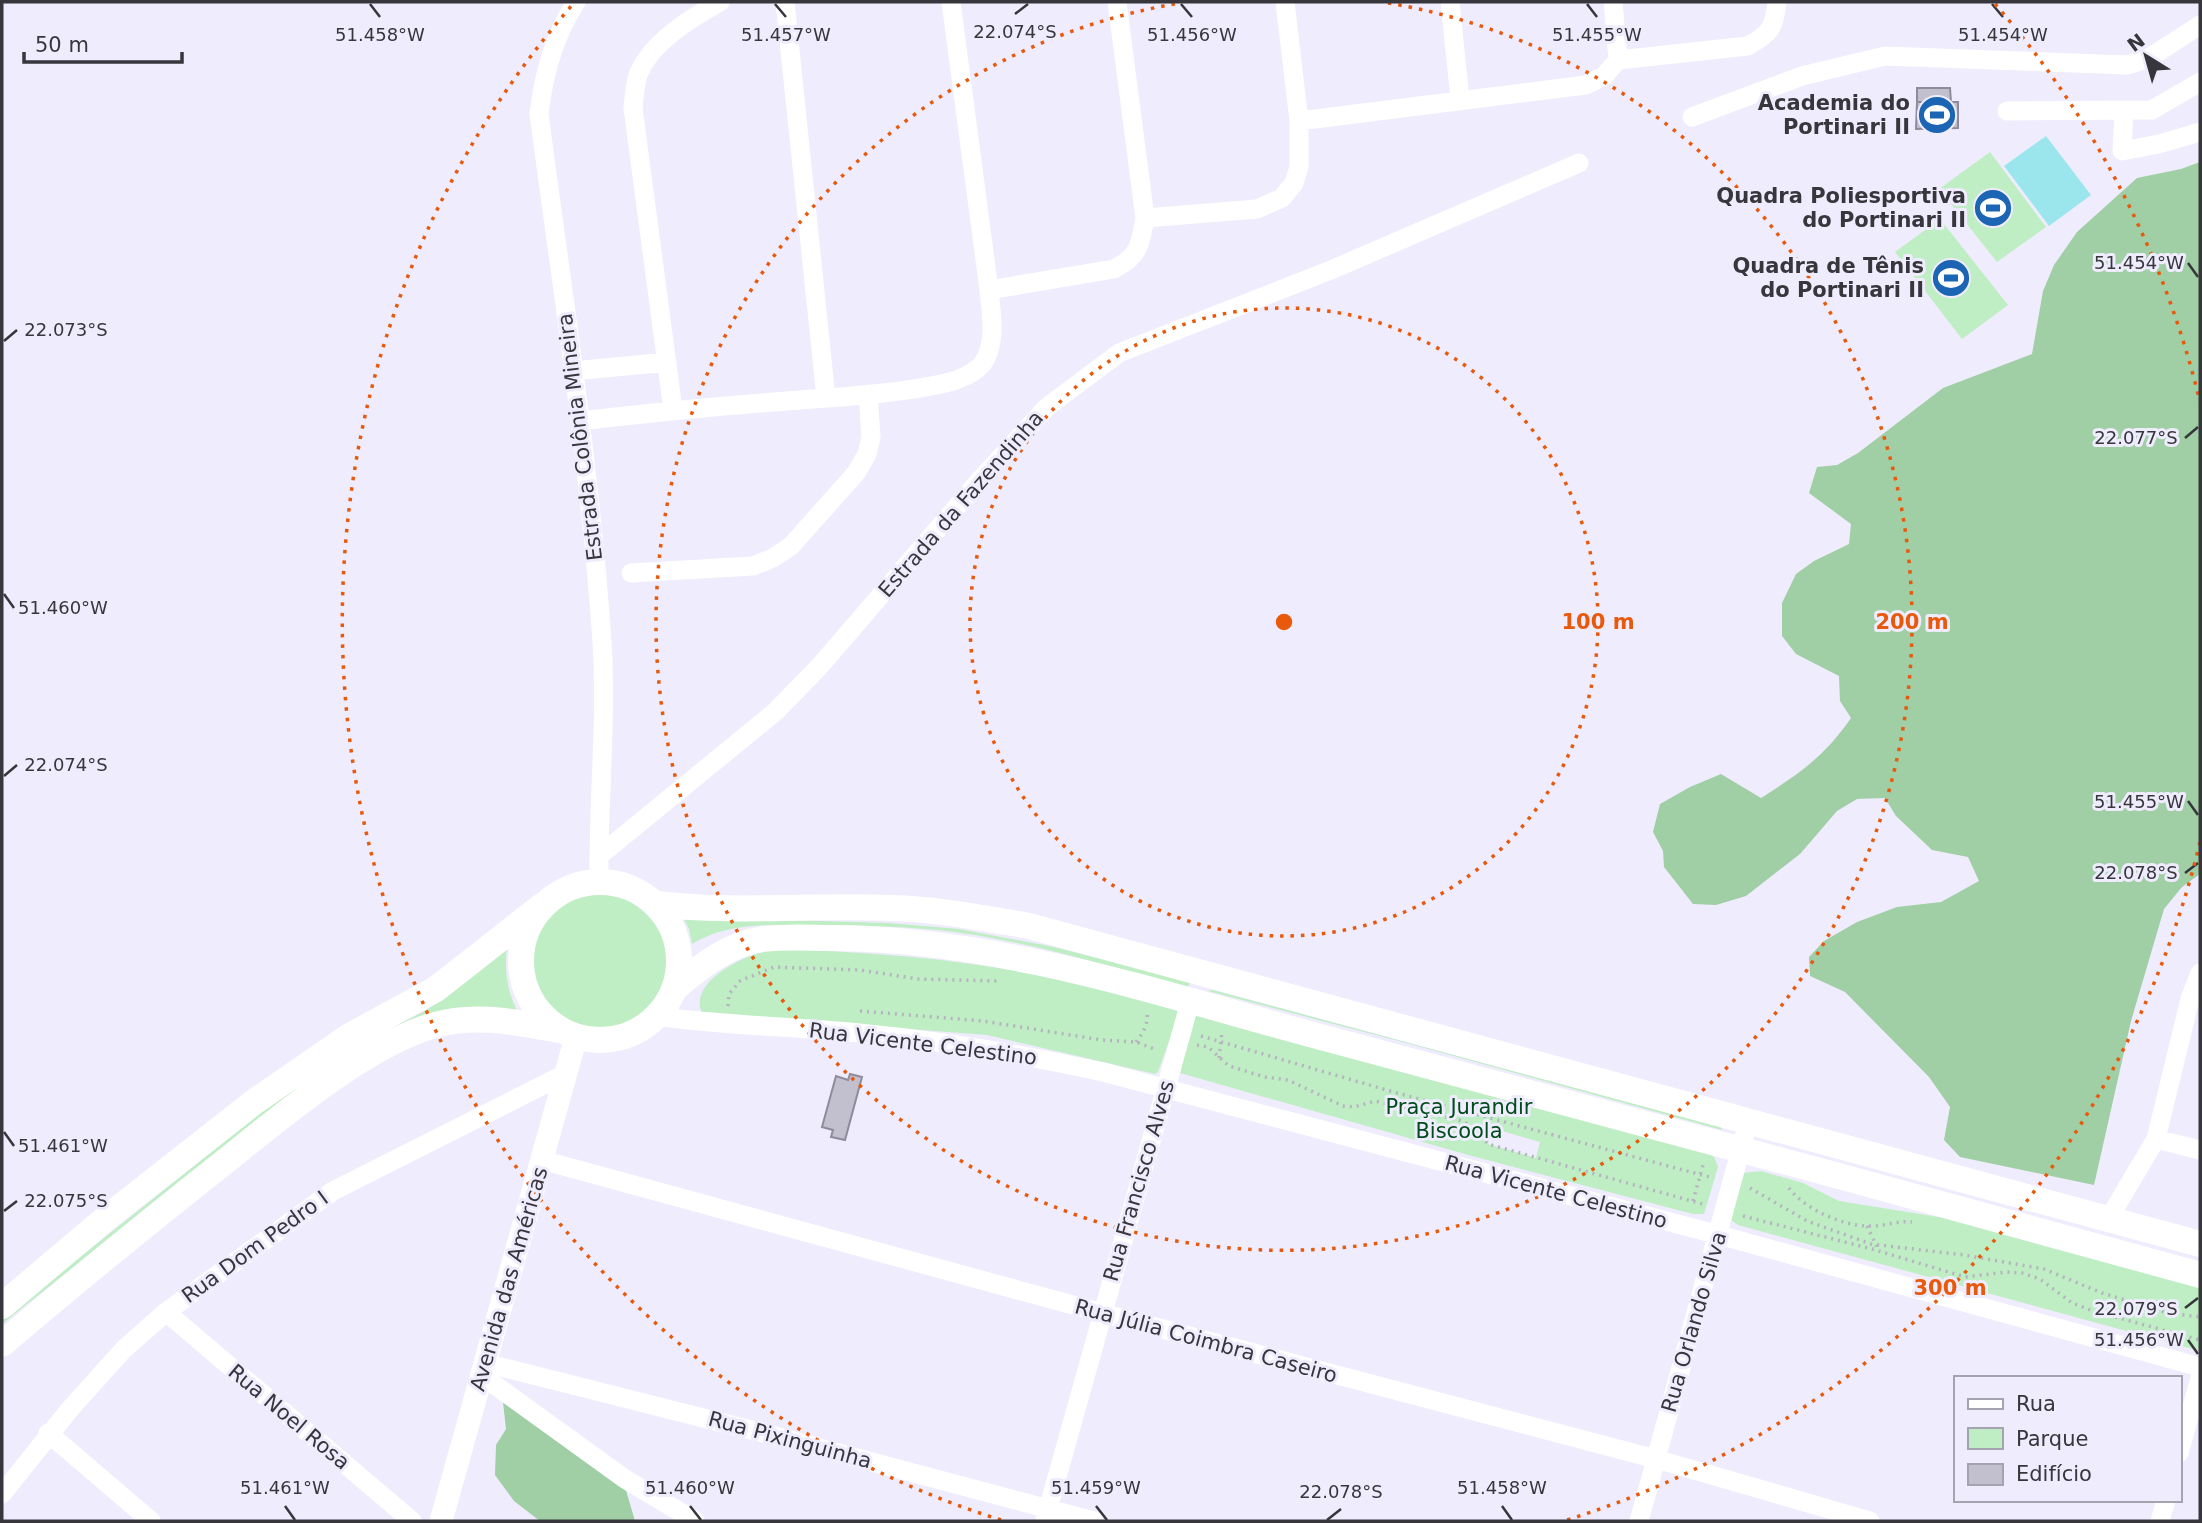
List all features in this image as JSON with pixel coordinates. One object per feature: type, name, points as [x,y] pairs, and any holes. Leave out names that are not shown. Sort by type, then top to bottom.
[{"type":"main road","points":[[2,1306],[105,1219],[254,1102],[348,1037],[436,989],[559,892],[579,884],[599,869],[620,884],[639,891],[656,904],[669,922],[677,943],[679,966],[674,989],[656,1016],[639,1029],[619,1038],[597,1040],[490,1019],[458,1019],[407,1035],[376,1051],[265,1130],[77,1280],[2,1344]]},
{"type":"main road","points":[[656,904],[702,909],[892,908],[1029,926],[2200,1244]]},
{"type":"main road","points":[[543,905],[529,925],[521,948],[521,972],[528,995],[541,1015],[568,1033]]},
{"type":"main road","points":[[674,989],[713,958],[736,947],[761,940],[866,939],[920,943],[1038,963],[1741,1148],[2200,1275]]},
{"type":"street","name":"Estrada Colônia Mineira","points":[[576,2],[553,44],[543,77],[539,114],[580,421],[602,643],[604,716],[599,869]]},
{"type":"street","points":[[673,410],[633,108],[638,74],[658,45],[689,19],[720,2]]},
{"type":"street","points":[[785,2],[826,398]]},
{"type":"street","points":[[580,421],[673,410],[868,394],[947,383],[970,374],[982,364],[990,348],[991,338],[989,290],[951,2]]},
{"type":"street","points":[[989,290],[1114,269],[1127,262],[1140,243],[1145,218],[1117,2]]},
{"type":"street","points":[[1145,218],[1257,209],[1282,198],[1294,183],[1299,167],[1299,121],[1284,2]]},
{"type":"street","points":[[1450,2],[1460,99]]},
{"type":"street","points":[[1614,2],[1618,60]]},
{"type":"street","points":[[1299,121],[1586,85],[1604,76],[1618,60],[1748,46],[1765,36],[1774,23],[1777,2]]},
{"type":"street","points":[[1692,117],[1802,76],[1885,56],[2128,65],[2149,58],[2200,25]]},
{"type":"street","points":[[2007,111],[2152,110],[2200,82]]},
{"type":"street","points":[[2124,111],[2122,151],[2200,132]]},
{"type":"street","name":"Estrada da Fazendinha","points":[[599,869],[775,712],[819,667],[979,481],[1047,407],[1119,353],[1331,270],[1579,163]]},
{"type":"street","points":[[573,371],[667,362]]},
{"type":"street","points":[[631,573],[753,566],[791,547],[856,473],[867,454],[871,437],[868,394]]},
{"type":"street","points":[[2109,1219],[2156,1139],[2190,999],[2200,974]]},
{"type":"street","name":"Rua Francisco Alves","points":[[1047,1515],[1190,1002]]},
{"type":"street","name":"Rua Vicente Celestino","points":[[656,1016],[704,1023],[858,1033],[1024,1054],[1164,1088],[1719,1235],[2200,1367]]},
{"type":"street","name":"Avenida das Américas","points":[[441,1521],[565,1074],[568,1033]]},
{"type":"street","name":"Rua Dom Pedro I","points":[[2,1494],[48,1433],[124,1349],[166,1312],[333,1191],[565,1074]]},
{"type":"street","name":"Rua Orlando Silva","points":[[1639,1521],[1748,1123]]},
{"type":"street","points":[[2156,1139],[2200,1150]]},
{"type":"street","name":"Rua Júlia Coimbra Caseiro","points":[[542,1160],[1102,1313],[1656,1459],[1870,1521]]},
{"type":"street","name":"Rua Noel Rosa","points":[[166,1312],[412,1521]]},
{"type":"street","points":[[483,1369],[625,1479],[695,1521]]},
{"type":"street","name":"Rua Pixinguinha","points":[[483,1369],[776,1436],[1047,1515],[1094,1521]]},
{"type":"street","points":[[2181,1446],[2200,1378]]},
{"type":"street","points":[[48,1433],[151,1521]]},
{"type":"street","points":[[2160,1521],[2165,1502]]},
{"type":"path","points":[[729,1008],[727,1003],[730,994],[740,981],[774,967],[860,970],[918,979],[1001,981]]},
{"type":"path","points":[[1136,1042],[1144,1032],[1148,1020],[1147,1009],[1151,1009]]},
{"type":"path","points":[[853,1012],[983,1021],[1102,1040],[1136,1042],[1165,1053]]},
{"type":"path","points":[[1219,1058],[1223,1027]]},
{"type":"path","points":[[1197,1035],[1397,1093],[1716,1179]]},
{"type":"path","points":[[1195,1044],[1208,1048],[1238,1069],[1299,1084],[1311,1093],[1342,1106],[1354,1107],[1375,1101],[1463,1121],[1475,1129],[1488,1144],[1708,1206]]},
{"type":"path","points":[[1749,1188],[1807,1220],[1876,1245],[1964,1255],[2044,1269],[2102,1293],[2168,1313],[2200,1317]]},
{"type":"path","points":[[1741,1215],[1879,1251],[1965,1277],[2022,1273],[2040,1279],[2072,1303],[2082,1307],[2200,1340]]},
{"type":"path","points":[[1867,1226],[1879,1251]]},
{"type":"green space","name":"Quadra Poliesportiva do Portinari II","points":[[1990,152],[2046,227],[1997,262],[1939,189]]},
{"type":"green space","points":[[2200,162],[2200,874],[2182,887],[2164,909],[2131,1021],[2094,1185],[1960,1157],[1944,1140],[1950,1107],[1929,1077],[1845,992],[1810,976],[1809,957],[1824,941],[1857,922],[1897,907],[1941,902],[1979,881],[1968,857],[1932,850],[1896,816],[1885,798],[1857,799],[1837,811],[1800,854],[1746,896],[1716,905],[1693,904],[1664,867],[1663,851],[1653,832],[1660,804],[1721,774],[1761,798],[1811,763],[1851,718],[1840,701],[1839,676],[1796,654],[1782,636],[1782,603],[1796,574],[1814,561],[1849,544],[1851,524],[1809,493],[1817,467],[1837,465],[1858,453],[1943,388],[2032,354],[2043,291],[2054,265],[2077,232],[2137,178],[2181,169]]},
{"type":"green space","name":"Quadra de Tênis do Portinari II","points":[[1940,219],[2008,305],[1962,339],[1895,252]]},
{"type":"green space","points":[[598,893],[624,898],[647,913],[662,936],[667,962],[662,988],[647,1011],[624,1026],[598,1031],[572,1026],[549,1011],[534,988],[529,962],[534,936],[549,913],[572,898]]},
{"type":"green space","points":[[683,917],[889,923],[959,929],[1054,947],[1189,981],[1190,984],[1187,987],[1064,954],[938,930],[762,925],[719,932],[692,944]]},
{"type":"green space","points":[[507,947],[507,981],[519,1014],[476,1008],[286,1097],[2,1324],[9,1314],[278,1099],[385,1031],[427,1010]]},
{"type":"green space","points":[[777,950],[847,952],[942,960],[1037,975],[1130,997],[1177,1011],[1179,1014],[1155,1074],[987,1035],[702,1013],[700,1002],[710,981],[743,959],[765,951]]},
{"type":"green space","points":[[1213,990],[1721,1127],[1722,1130],[1208,991]]},
{"type":"green space","name":"Praça Jurandir Biscoola","points":[[1194,1014],[1707,1153],[1714,1157],[1718,1167],[1704,1214],[1693,1214],[1472,1156],[1180,1073]],"holes":[[[1492,1128],[1540,1142],[1536,1158],[1488,1144]]]},
{"type":"green space","points":[[1761,1171],[1803,1183],[1839,1201],[1951,1219],[2200,1285],[2200,1351],[1738,1225],[1731,1220],[1743,1173]]},
{"type":"green space","points":[[503,1402],[625,1487],[635,1521],[540,1521],[514,1501],[495,1475],[496,1445],[506,1429]]},
{"type":"water","points":[[2046,136],[2091,195],[2049,226],[2004,166]]},
{"type":"building","points":[[1917,88],[1950,88],[1951,102],[1917,102]]},
{"type":"building","name":"Academia do Portinari II","points":[[1917,102],[1958,102],[1958,128],[1916,129]]},
{"type":"building","points":[[850,1074],[862,1077],[845,1140],[831,1137],[833,1130],[822,1127],[836,1076],[848,1080]]},
{"type":"place","name":"Academia do Portinari II","points":[[1937,115]]},
{"type":"place","name":"Quadra Poliesportiva do Portinari II","points":[[1993,208]]},
{"type":"place","name":"Quadra de Tênis do Portinari II","points":[[1951,278]]}]
